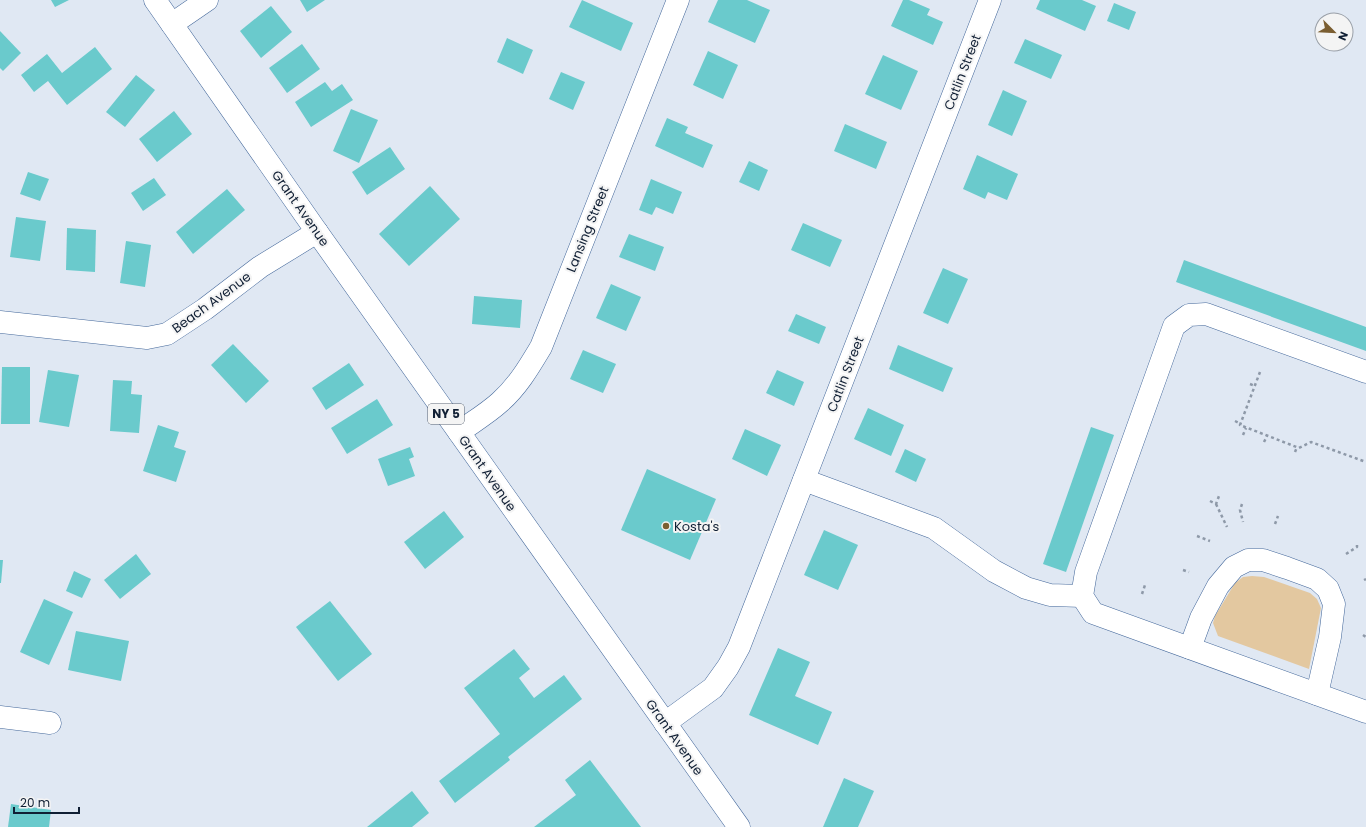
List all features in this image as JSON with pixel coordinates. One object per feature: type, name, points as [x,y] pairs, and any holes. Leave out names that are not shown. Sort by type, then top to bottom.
[{"type":"main road","name":"Grant Avenue","points":[[155,0],[317,232],[739,827]]},
{"type":"main road","points":[[172,24],[206,0]]},
{"type":"main road","name":"Lansing Street","points":[[459,432],[499,403],[515,387],[541,347],[678,0]]},
{"type":"main road","name":"Catlin Street","points":[[665,723],[713,688],[739,647],[990,0]]},
{"type":"main road","name":"Beach Avenue","points":[[0,322],[147,338],[167,334],[205,309],[260,267],[317,232]]},
{"type":"main road","points":[[1366,372],[1206,314],[1189,315],[1174,326],[1086,572],[1082,596],[1093,613],[1366,712]]},
{"type":"main road","points":[[804,480],[934,528],[994,571],[1026,588],[1050,595],[1082,596]]},
{"type":"main road","points":[[1190,648],[1201,618],[1218,586],[1234,567],[1248,560],[1263,560],[1287,568],[1317,579],[1328,589],[1334,604],[1330,637],[1317,694]]},
{"type":"main road","points":[[0,717],[50,723]]},
{"type":"path","points":[[1241,424],[1260,372]]},
{"type":"path","points":[[1250,384],[1255,386]]},
{"type":"path","points":[[1235,421],[1246,428],[1299,448],[1311,442],[1366,462]]},
{"type":"path","points":[[1243,435],[1246,428]]},
{"type":"path","points":[[1264,442],[1267,436]]},
{"type":"path","points":[[1295,452],[1297,447]]},
{"type":"path","points":[[1216,504],[1219,496]]},
{"type":"path","points":[[1210,501],[1216,504],[1227,527]]},
{"type":"path","points":[[1242,504],[1240,510],[1243,522]]},
{"type":"path","points":[[1275,524],[1278,516]]},
{"type":"path","points":[[1197,536],[1210,541]]},
{"type":"path","points":[[1346,554],[1357,547],[1357,545]]},
{"type":"path","points":[[1183,570],[1188,572]]},
{"type":"path","points":[[1142,594],[1145,585]]},
{"type":"shaded area","points":[[1243,577],[1264,577],[1310,593],[1317,599],[1321,608],[1309,669],[1218,636],[1213,623],[1215,616],[1235,583]]},
{"type":"building","points":[[51,0],[69,0],[55,7]]},
{"type":"building","points":[[300,0],[325,0],[307,12]]},
{"type":"building","points":[[582,0],[633,23],[621,51],[569,27]]},
{"type":"building","points":[[718,0],[747,0],[770,10],[755,43],[708,22]]},
{"type":"building","points":[[903,0],[909,0],[930,9],[927,15],[943,22],[933,45],[891,26]]},
{"type":"building","points":[[1040,0],[1082,0],[1096,6],[1085,31],[1036,9]]},
{"type":"building","points":[[1114,3],[1136,12],[1129,30],[1107,21]]},
{"type":"building","points":[[271,6],[292,32],[261,58],[240,31]]},
{"type":"building","points":[[0,31],[21,53],[3,71],[0,68]]},
{"type":"building","points":[[507,38],[533,50],[523,74],[497,62]]},
{"type":"building","points":[[1025,39],[1062,55],[1051,79],[1014,63]]},
{"type":"building","points":[[302,44],[320,69],[287,93],[269,68]]},
{"type":"building","points":[[95,47],[112,69],[67,105],[48,81],[34,92],[21,75],[47,54],[62,73]]},
{"type":"building","points":[[708,51],[738,65],[723,99],[693,85]]},
{"type":"building","points":[[883,55],[918,71],[901,110],[865,94]]},
{"type":"building","points":[[561,72],[585,82],[573,110],[549,99]]},
{"type":"building","points":[[136,75],[155,90],[125,127],[106,112]]},
{"type":"building","points":[[325,82],[332,91],[342,84],[353,100],[311,127],[295,102]]},
{"type":"building","points":[[1003,90],[1027,101],[1012,136],[988,125]]},
{"type":"building","points":[[351,109],[378,120],[359,163],[333,151]]},
{"type":"building","points":[[174,111],[192,134],[157,162],[139,139]]},
{"type":"building","points":[[667,118],[688,127],[685,133],[713,145],[703,168],[655,146]]},
{"type":"building","points":[[845,124],[887,142],[876,169],[834,151]]},
{"type":"building","points":[[390,147],[405,169],[367,195],[352,172]]},
{"type":"building","points":[[977,155],[1018,174],[1007,200],[988,192],[985,199],[963,189]]},
{"type":"building","points":[[749,161],[768,170],[759,191],[739,182]]},
{"type":"building","points":[[28,172],[49,179],[40,201],[20,194]]},
{"type":"building","points":[[154,178],[166,195],[143,211],[131,193]]},
{"type":"building","points":[[651,179],[682,192],[673,214],[656,207],[652,215],[639,210]]},
{"type":"building","points":[[430,186],[460,219],[409,266],[379,234]]},
{"type":"building","points":[[227,189],[245,210],[193,254],[176,232]]},
{"type":"building","points":[[16,217],[46,221],[40,261],[10,257]]},
{"type":"building","points":[[803,223],[842,240],[830,267],[791,250]]},
{"type":"building","points":[[67,228],[96,230],[95,272],[66,270]]},
{"type":"building","points":[[629,234],[664,247],[655,271],[619,257]]},
{"type":"building","points":[[126,241],[151,245],[145,287],[120,283]]},
{"type":"building","points":[[1184,260],[1366,327],[1366,351],[1176,282]]},
{"type":"building","points":[[943,268],[968,279],[948,324],[923,313]]},
{"type":"building","points":[[611,284],[641,297],[626,331],[596,318]]},
{"type":"building","points":[[474,296],[522,300],[520,328],[472,324]]},
{"type":"building","points":[[796,314],[826,327],[819,344],[788,331]]},
{"type":"building","points":[[233,344],[269,381],[246,403],[211,365]]},
{"type":"building","points":[[898,345],[953,368],[943,392],[889,369]]},
{"type":"building","points":[[583,350],[616,364],[603,393],[570,379]]},
{"type":"building","points":[[349,363],[364,385],[326,410],[312,388]]},
{"type":"building","points":[[2,367],[30,367],[30,424],[1,424]]},
{"type":"building","points":[[48,370],[79,375],[69,427],[39,422]]},
{"type":"building","points":[[777,370],[804,382],[794,406],[766,393]]},
{"type":"building","points":[[113,380],[132,381],[131,394],[142,395],[139,433],[110,431]]},
{"type":"building","points":[[377,399],[393,425],[347,454],[331,428]]},
{"type":"building","points":[[868,408],[904,425],[891,456],[854,439]]},
{"type":"building","points":[[158,425],[179,432],[174,447],[186,451],[176,482],[143,471]]},
{"type":"building","points":[[1091,427],[1114,435],[1066,572],[1043,564]]},
{"type":"building","points":[[745,429],[781,445],[767,476],[732,459]]},
{"type":"building","points":[[410,447],[414,457],[409,459],[415,476],[388,486],[378,459]]},
{"type":"building","points":[[905,449],[926,459],[916,482],[895,472]]},
{"type":"building","points":[[647,469],[716,499],[690,560],[621,530]]},
{"type":"building","points":[[444,511],[464,537],[425,569],[404,542]]},
{"type":"building","points":[[824,530],[858,545],[838,590],[804,575]]},
{"type":"building","points":[[136,554],[151,574],[120,599],[104,580]]},
{"type":"building","points":[[0,560],[3,560],[1,583],[0,583]]},
{"type":"building","points":[[74,571],[91,579],[82,598],[66,591]]},
{"type":"building","points":[[44,599],[73,612],[49,665],[20,652]]},
{"type":"building","points":[[330,601],[372,654],[338,681],[296,627]]},
{"type":"building","points":[[76,631],[129,641],[121,681],[68,670]]},
{"type":"building","points":[[778,648],[810,662],[795,696],[832,712],[818,745],[749,715]]},
{"type":"building","points":[[514,649],[530,669],[519,678],[534,698],[564,675],[582,699],[508,757],[510,760],[455,803],[439,781],[500,734],[464,688]]},
{"type":"building","points":[[590,760],[641,827],[534,827],[576,795],[565,780]]},
{"type":"building","points":[[844,778],[874,791],[858,827],[823,827]]},
{"type":"building","points":[[412,791],[429,813],[412,827],[367,827]]},
{"type":"building","points":[[11,804],[51,810],[49,827],[8,827]]},
{"type":"place","name":"Kosta's","points":[[666,526]]}]
